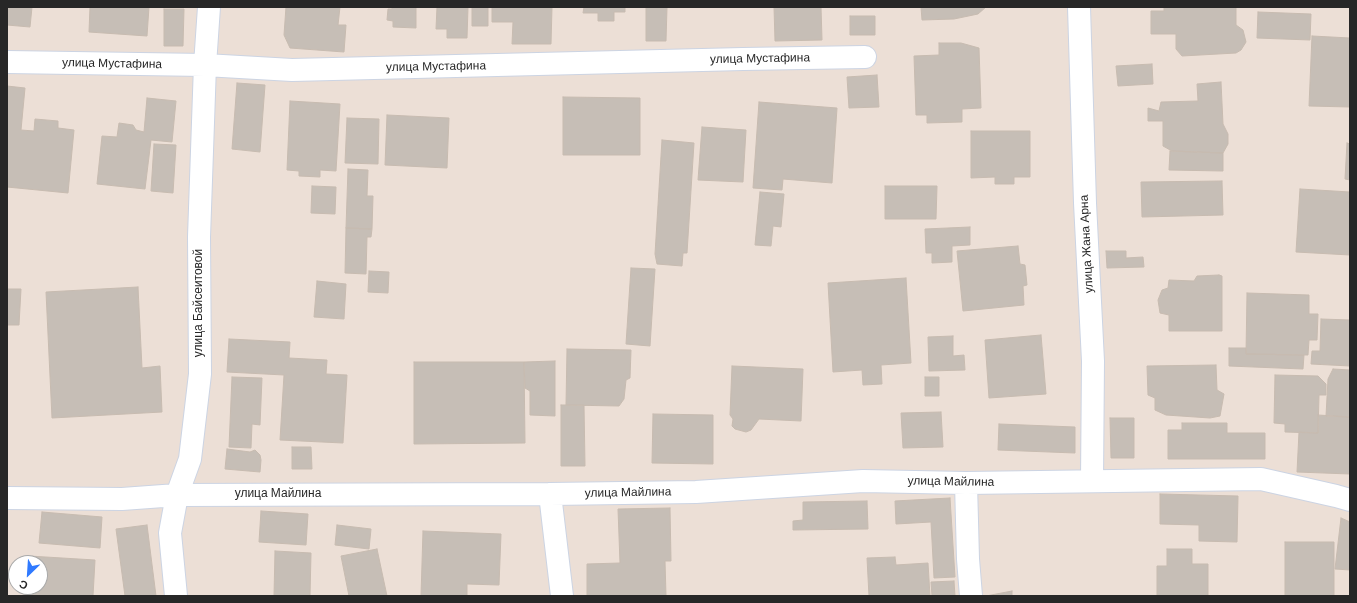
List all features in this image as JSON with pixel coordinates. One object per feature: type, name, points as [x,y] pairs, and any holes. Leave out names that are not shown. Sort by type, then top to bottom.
[{"type":"street","name":"улица Байсеитовой","points":[[176,596],[170,533],[177,494],[190,459],[200,374],[199,237],[205,65],[209,7]]},
{"type":"street","name":"улица Жана Арна","points":[[1079,7],[1085,203],[1093,361],[1092,481]]},
{"type":"street","name":"улица Мустафина","points":[[7,62],[205,65],[292,70],[865,57]]},
{"type":"street","name":"улица Майлина","points":[[7,498],[122,499],[177,494],[550,494],[696,492],[863,481],[966,483],[1261,478],[1350,500]]},
{"type":"street","points":[[966,483],[968,559],[971,596]]},
{"type":"street","points":[[550,494],[562,596]]},
{"type":"building","points":[[7,7],[32,7],[30,27],[7,25]]},
{"type":"building","points":[[90,7],[149,7],[147,36],[89,32]]},
{"type":"building","points":[[286,7],[340,7],[338,25],[346,25],[344,52],[290,48],[284,35]]},
{"type":"building","points":[[392,7],[416,7],[416,28],[393,27],[393,21],[387,20],[388,9],[392,9]]},
{"type":"building","points":[[437,7],[468,7],[467,38],[447,38],[447,29],[436,29]]},
{"type":"building","points":[[472,7],[488,7],[488,26],[472,26]]},
{"type":"building","points":[[492,7],[552,7],[551,44],[512,44],[513,22],[492,22]]},
{"type":"building","points":[[584,7],[625,7],[625,12],[614,12],[614,21],[598,21],[598,13],[583,13]]},
{"type":"building","points":[[646,7],[667,7],[666,41],[646,41]]},
{"type":"building","points":[[774,7],[821,7],[822,40],[775,41]]},
{"type":"building","points":[[921,7],[986,7],[978,14],[954,19],[922,20]]},
{"type":"building","points":[[1164,7],[1236,7],[1236,25],[1243,30],[1246,42],[1241,50],[1236,53],[1182,56],[1176,49],[1176,34],[1151,34],[1151,11],[1164,11]]},
{"type":"building","points":[[164,9],[184,9],[183,46],[164,46]]},
{"type":"building","points":[[1258,12],[1311,14],[1310,40],[1257,38]]},
{"type":"building","points":[[850,16],[875,16],[875,35],[850,35]]},
{"type":"building","points":[[1312,36],[1350,38],[1350,107],[1309,106]]},
{"type":"building","points":[[939,43],[961,43],[979,48],[981,108],[962,109],[962,122],[927,123],[927,115],[916,115],[914,56],[939,55]]},
{"type":"building","points":[[1152,64],[1153,84],[1118,86],[1116,66]]},
{"type":"building","points":[[877,75],[879,107],[849,108],[847,77]]},
{"type":"building","points":[[1221,82],[1223,124],[1228,134],[1228,144],[1223,153],[1172,151],[1163,146],[1163,121],[1148,121],[1148,108],[1159,111],[1161,102],[1198,101],[1197,84]]},
{"type":"building","points":[[237,83],[265,85],[260,152],[232,149]]},
{"type":"building","points":[[7,86],[25,88],[21,130],[34,131],[35,119],[58,121],[58,128],[74,130],[68,193],[7,187]]},
{"type":"building","points":[[563,97],[640,98],[640,155],[563,155]]},
{"type":"building","points":[[147,98],[176,101],[172,142],[151,140],[145,189],[97,184],[102,136],[117,137],[119,123],[133,125],[136,130],[144,132]]},
{"type":"building","points":[[290,101],[340,104],[336,171],[320,170],[320,177],[299,176],[299,171],[287,170]]},
{"type":"building","points":[[759,102],[837,108],[832,183],[783,179],[782,190],[753,188]]},
{"type":"building","points":[[387,115],[449,118],[447,168],[385,165]]},
{"type":"building","points":[[347,118],[379,119],[378,164],[345,163]]},
{"type":"building","points":[[702,127],[746,130],[743,182],[698,180]]},
{"type":"building","points":[[971,131],[1030,131],[1030,177],[1014,177],[1014,184],[995,184],[995,177],[971,178]]},
{"type":"building","points":[[662,140],[694,143],[687,253],[683,253],[682,266],[657,264],[655,254]]},
{"type":"building","points":[[1347,143],[1350,144],[1350,180],[1345,179]]},
{"type":"building","points":[[154,144],[176,145],[173,193],[151,191]]},
{"type":"building","points":[[1170,151],[1223,153],[1223,171],[1169,170]]},
{"type":"building","points":[[348,169],[368,170],[367,196],[373,196],[372,229],[346,228]]},
{"type":"building","points":[[1222,181],[1223,215],[1142,217],[1141,182]]},
{"type":"building","points":[[312,186],[336,187],[335,214],[311,213]]},
{"type":"building","points":[[885,186],[937,186],[936,219],[885,219]]},
{"type":"building","points":[[1300,189],[1350,192],[1350,255],[1296,252]]},
{"type":"building","points":[[760,192],[784,194],[781,227],[773,226],[771,246],[755,245]]},
{"type":"building","points":[[970,227],[970,245],[952,246],[952,262],[932,263],[932,253],[926,253],[925,229]]},
{"type":"building","points":[[346,228],[372,229],[371,237],[367,237],[366,274],[345,273]]},
{"type":"building","points":[[1018,246],[1020,264],[1025,265],[1027,285],[1023,286],[1024,305],[963,311],[957,251]]},
{"type":"building","points":[[1106,251],[1126,251],[1126,258],[1143,257],[1144,267],[1107,268]]},
{"type":"building","points":[[631,268],[655,269],[650,346],[626,344]]},
{"type":"building","points":[[369,271],[389,272],[388,293],[368,292]]},
{"type":"building","points":[[1197,276],[1222,276],[1222,331],[1169,331],[1169,315],[1160,313],[1158,300],[1162,290],[1168,288],[1169,280],[1194,281]]},
{"type":"building","points":[[906,278],[911,363],[881,365],[882,384],[863,385],[862,370],[833,372],[828,283]]},
{"type":"building","points":[[317,281],[346,284],[344,319],[314,317]]},
{"type":"building","points":[[138,287],[142,368],[160,366],[162,412],[52,418],[46,292]]},
{"type":"building","points":[[7,289],[21,289],[19,325],[7,325]]},
{"type":"building","points":[[1247,293],[1309,295],[1309,314],[1318,314],[1317,340],[1309,340],[1308,355],[1246,354]]},
{"type":"building","points":[[1321,319],[1350,320],[1350,366],[1311,364],[1312,351],[1320,351]]},
{"type":"building","points":[[1041,335],[1046,394],[989,398],[985,340]]},
{"type":"building","points":[[953,336],[953,356],[964,355],[965,370],[929,371],[928,337]]},
{"type":"building","points":[[229,339],[290,342],[289,358],[327,360],[326,374],[347,375],[343,443],[280,440],[284,375],[227,372]]},
{"type":"building","points":[[1229,348],[1246,348],[1246,354],[1304,355],[1303,369],[1229,366]]},
{"type":"building","points":[[567,349],[631,350],[630,378],[626,380],[624,399],[619,406],[566,405]]},
{"type":"building","points":[[555,361],[555,416],[530,415],[530,391],[525,388],[524,362]]},
{"type":"building","points":[[414,362],[524,362],[525,443],[414,444]]},
{"type":"building","points":[[1216,365],[1217,390],[1224,394],[1220,416],[1210,418],[1166,415],[1155,410],[1155,398],[1148,395],[1147,366]]},
{"type":"building","points":[[732,366],[803,369],[801,421],[759,419],[751,430],[746,432],[735,429],[732,426],[733,419],[730,415]]},
{"type":"building","points":[[1333,369],[1350,370],[1350,417],[1326,416],[1328,379]]},
{"type":"building","points":[[1275,375],[1318,376],[1326,384],[1326,395],[1319,395],[1318,433],[1285,432],[1285,424],[1274,423]]},
{"type":"building","points":[[232,377],[262,378],[260,425],[252,424],[251,448],[229,447]]},
{"type":"building","points":[[925,377],[939,377],[939,396],[925,396]]},
{"type":"building","points":[[561,405],[584,405],[585,466],[561,466]]},
{"type":"building","points":[[941,412],[943,447],[903,448],[901,413]]},
{"type":"building","points":[[653,414],[713,415],[713,464],[652,463]]},
{"type":"building","points":[[1318,415],[1350,417],[1350,474],[1297,472],[1299,432],[1318,433]]},
{"type":"building","points":[[1110,418],[1134,418],[1134,458],[1111,458]]},
{"type":"building","points":[[1182,423],[1227,423],[1227,433],[1265,433],[1265,459],[1168,459],[1168,430],[1182,430]]},
{"type":"building","points":[[999,424],[1075,427],[1075,453],[998,450]]},
{"type":"building","points":[[292,447],[311,447],[312,469],[292,469]]},
{"type":"building","points":[[227,449],[250,452],[255,450],[260,455],[260,472],[225,469]]},
{"type":"building","points":[[1160,494],[1238,496],[1237,542],[1199,541],[1199,525],[1160,524]]},
{"type":"building","points":[[950,498],[955,577],[934,578],[931,522],[896,524],[895,501]]},
{"type":"building","points":[[867,501],[868,529],[793,530],[793,521],[803,520],[803,502]]},
{"type":"building","points":[[670,508],[671,561],[665,561],[666,596],[587,596],[587,564],[620,563],[618,509]]},
{"type":"building","points":[[261,511],[308,514],[306,545],[259,542]]},
{"type":"building","points":[[42,512],[102,517],[100,548],[39,543]]},
{"type":"building","points":[[1341,518],[1350,522],[1350,570],[1335,569]]},
{"type":"building","points":[[147,525],[156,596],[125,596],[116,529]]},
{"type":"building","points":[[337,525],[371,529],[369,549],[335,545]]},
{"type":"building","points":[[423,531],[501,534],[499,585],[467,584],[467,596],[421,596]]},
{"type":"building","points":[[1285,542],[1334,542],[1334,596],[1285,596]]},
{"type":"building","points":[[377,549],[387,596],[349,596],[341,556]]},
{"type":"building","points":[[1167,549],[1192,549],[1192,564],[1208,564],[1208,596],[1157,596],[1157,566],[1167,566]]},
{"type":"building","points":[[275,551],[311,553],[310,596],[274,596]]},
{"type":"building","points":[[48,557],[95,560],[93,596],[26,596],[48,595]]},
{"type":"building","points":[[895,557],[896,565],[928,563],[930,596],[869,596],[867,558]]},
{"type":"building","points":[[954,581],[955,596],[932,596],[931,582]]},
{"type":"building","points":[[1012,591],[1012,596],[986,596]]}]
